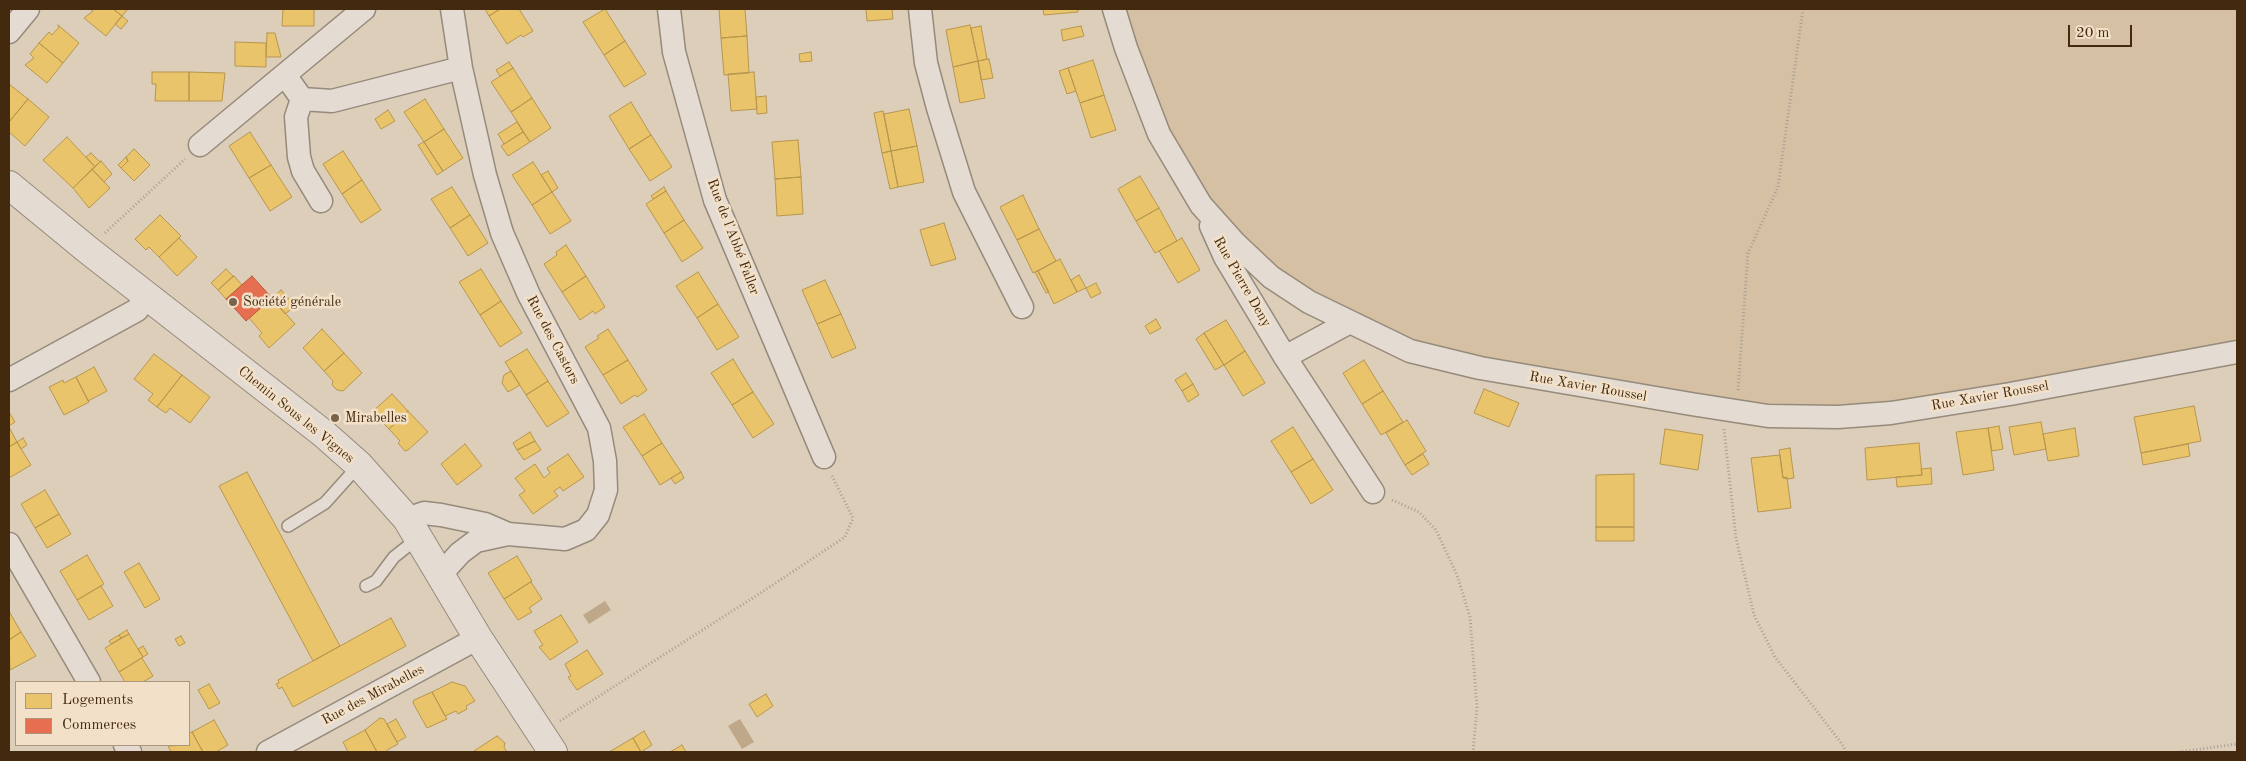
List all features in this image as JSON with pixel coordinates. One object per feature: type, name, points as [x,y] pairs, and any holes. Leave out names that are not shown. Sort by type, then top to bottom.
[{"type":"street","points":[[9,32],[28,9]]},
{"type":"street","points":[[200,146],[364,9]]},
{"type":"street","name":"Rue des Castors","points":[[440,574],[460,553],[476,541],[508,534],[565,539],[586,530],[598,515],[606,490],[605,461],[599,428],[529,295],[502,233],[485,175],[461,68],[452,9]]},
{"type":"street","name":"Rue de l'Abbé Faller","points":[[669,9],[674,52],[715,200],[824,457]]},
{"type":"street","points":[[920,9],[926,64],[964,192],[1022,306]]},
{"type":"street","name":"Rue Xavier Roussel","points":[[1114,9],[1126,48],[1158,134],[1201,205],[1235,243],[1271,277],[1309,302],[1348,323],[1410,351],[1480,368],[1729,410],[1768,416],[1838,417],[1892,413],[2010,394],[2237,352]]},
{"type":"street","points":[[302,99],[332,101],[461,68]]},
{"type":"street","points":[[285,75],[302,99]]},
{"type":"street","points":[[302,99],[296,117],[299,157],[304,171],[321,201]]},
{"type":"street","name":"Chemin Sous les Vignes","points":[[9,185],[88,250],[324,434],[359,466],[412,529],[478,638],[547,743]]},
{"type":"street","name":"Rue Pierre Deny","points":[[1201,205],[1225,257],[1285,356],[1373,492]]},
{"type":"street","points":[[9,380],[137,310],[147,296]]},
{"type":"street","points":[[1285,356],[1348,323]]},
{"type":"street","name":"Rue des Castors","points":[[412,529],[424,513],[485,524],[508,534]]},
{"type":"street","points":[[9,544],[88,681]]},
{"type":"street","name":"Rue des Mirabelles","points":[[268,752],[478,638]]},
{"type":"lane","points":[[288,526],[326,503],[359,466]]},
{"type":"lane","points":[[366,586],[376,581],[412,529]]},
{"type":"path","points":[[1802,9],[1778,187],[1748,254],[1729,410],[1736,538],[1754,615],[1775,656],[1842,744],[1846,752]]},
{"type":"path","points":[[88,250],[200,146]]},
{"type":"path","points":[[547,743],[845,537],[852,518],[824,457]]},
{"type":"path","points":[[1373,492],[1419,512],[1436,530],[1457,575],[1470,617],[1477,708],[1473,752]]},
{"type":"path","points":[[2179,752],[2237,744]]},
{"type":"shaded area","points":[[1114,9],[2237,9],[2237,352],[1838,417],[1480,368],[1309,302],[1201,205]]},
{"type":"shaded area","points":[[605,601],[611,610],[589,624],[583,615]]},
{"type":"shaded area","points":[[740,719],[754,742],[742,749],[728,726]]},
{"type":"building: Logements","points":[[90,9],[113,9],[122,16],[106,36],[84,18],[93,11]]},
{"type":"building: Logements","points":[[113,9],[128,9],[122,16]]},
{"type":"building: Logements","points":[[283,9],[314,9],[314,26],[282,26]]},
{"type":"building: Logements","points":[[485,9],[500,9],[489,16]]},
{"type":"building: Logements","points":[[500,9],[519,9],[533,31],[523,37],[521,35],[507,44],[489,16]]},
{"type":"building: Logements","points":[[605,9],[625,41],[604,55],[583,22]]},
{"type":"building: Logements","points":[[719,9],[745,9],[747,36],[721,38]]},
{"type":"building: Logements","points":[[866,9],[892,9],[893,19],[867,21]]},
{"type":"building: Logements","points":[[1043,9],[1078,9],[1078,12],[1044,15]]},
{"type":"building: Logements","points":[[122,16],[128,21],[121,29],[115,24]]},
{"type":"building: Logements","points":[[58,25],[79,43],[63,63],[39,43],[49,32],[52,35],[59,27]]},
{"type":"building: Logements","points":[[970,25],[978,61],[953,67],[946,30]]},
{"type":"building: Logements","points":[[981,26],[987,59],[978,61],[971,28]]},
{"type":"building: Logements","points":[[1081,26],[1084,36],[1063,41],[1061,30]]},
{"type":"building: Logements","points":[[267,33],[275,33],[281,57],[266,57]]},
{"type":"building: Logements","points":[[747,36],[749,73],[724,75],[721,38]]},
{"type":"building: Logements","points":[[625,41],[646,74],[624,87],[604,55]]},
{"type":"building: Logements","points":[[235,42],[266,43],[266,67],[235,66]]},
{"type":"building: Logements","points":[[39,43],[63,63],[47,83],[25,65],[34,58],[30,54]]},
{"type":"building: Logements","points":[[811,52],[812,61],[800,62],[799,54]]},
{"type":"building: Logements","points":[[989,59],[993,78],[981,80],[978,61]]},
{"type":"building: Logements","points":[[1093,60],[1104,95],[1080,103],[1068,68]]},
{"type":"building: Logements","points":[[978,61],[985,98],[960,103],[953,67]]},
{"type":"building: Logements","points":[[509,62],[513,68],[500,76],[496,70]]},
{"type":"building: Logements","points":[[513,68],[532,98],[511,112],[491,82]]},
{"type":"building: Logements","points":[[1068,68],[1076,91],[1067,94],[1059,71]]},
{"type":"building: Logements","points":[[152,72],[189,72],[189,101],[155,101],[156,84],[152,84]]},
{"type":"building: Logements","points":[[189,72],[225,73],[222,101],[189,101]]},
{"type":"building: Logements","points":[[754,72],[757,109],[731,111],[728,74]]},
{"type":"building: Logements","points":[[9,84],[28,99],[9,122]]},
{"type":"building: Logements","points":[[1104,95],[1116,130],[1091,138],[1080,103]]},
{"type":"building: Logements","points":[[766,96],[767,113],[757,114],[756,97]]},
{"type":"building: Logements","points":[[532,98],[551,128],[530,142],[511,112]]},
{"type":"building: Logements","points":[[28,99],[49,117],[25,146],[9,132],[9,122]]},
{"type":"building: Logements","points":[[425,99],[444,129],[424,142],[404,112]]},
{"type":"building: Logements","points":[[631,102],[651,135],[629,149],[609,116]]},
{"type":"building: Logements","points":[[909,109],[917,146],[891,151],[884,114]]},
{"type":"building: Logements","points":[[388,110],[395,121],[381,129],[375,119]]},
{"type":"building: Logements","points":[[883,111],[891,151],[882,153],[874,113]]},
{"type":"building: Logements","points":[[517,122],[523,132],[504,144],[498,134]]},
{"type":"building: Logements","points":[[444,129],[463,158],[443,171],[424,142]]},
{"type":"building: Logements","points":[[250,132],[271,165],[249,178],[229,146]]},
{"type":"building: Logements","points":[[523,132],[530,142],[508,156],[501,146]]},
{"type":"building: Logements","points":[[651,135],[672,167],[650,181],[629,149]]},
{"type":"building: Logements","points":[[67,137],[95,167],[73,188],[43,160]]},
{"type":"building: Logements","points":[[798,140],[801,177],[775,179],[772,142]]},
{"type":"building: Logements","points":[[424,142],[443,171],[437,175],[418,145]]},
{"type":"building: Logements","points":[[917,146],[924,182],[898,187],[891,151]]},
{"type":"building: Logements","points":[[134,149],[150,165],[134,181],[121,168],[128,161],[126,157]]},
{"type":"building: Logements","points":[[343,151],[362,180],[342,194],[323,164]]},
{"type":"building: Logements","points":[[891,151],[898,187],[890,189],[882,153]]},
{"type":"building: Logements","points":[[91,153],[100,162],[95,167],[86,157]]},
{"type":"building: Logements","points":[[126,157],[128,161],[121,168],[118,165]]},
{"type":"building: Logements","points":[[101,161],[112,174],[104,182],[92,169]]},
{"type":"building: Logements","points":[[533,162],[552,192],[532,205],[512,175]]},
{"type":"building: Logements","points":[[271,165],[292,197],[270,211],[249,178]]},
{"type":"building: Logements","points":[[92,169],[110,188],[89,208],[73,188]]},
{"type":"building: Logements","points":[[548,171],[558,188],[552,192],[541,175]]},
{"type":"building: Logements","points":[[1140,176],[1159,208],[1136,221],[1118,189]]},
{"type":"building: Logements","points":[[801,177],[803,214],[777,216],[775,179]]},
{"type":"building: Logements","points":[[362,180],[381,210],[361,223],[342,194]]},
{"type":"building: Logements","points":[[452,187],[470,215],[450,228],[431,199]]},
{"type":"building: Logements","points":[[664,187],[666,191],[653,199],[651,196]]},
{"type":"building: Logements","points":[[666,191],[684,220],[664,233],[646,204]]},
{"type":"building: Logements","points":[[552,192],[571,221],[550,234],[532,205]]},
{"type":"building: Logements","points":[[1023,195],[1039,229],[1017,240],[1000,207]]},
{"type":"building: Logements","points":[[1159,208],[1177,241],[1155,253],[1136,221]]},
{"type":"building: Logements","points":[[160,215],[181,236],[159,257],[149,247],[146,250],[135,239]]},
{"type":"building: Logements","points":[[470,215],[488,243],[468,256],[450,228]]},
{"type":"building: Logements","points":[[684,220],[703,248],[682,262],[664,233]]},
{"type":"building: Logements","points":[[944,223],[956,259],[931,266],[920,230]]},
{"type":"building: Logements","points":[[1039,229],[1056,261],[1033,273],[1017,240]]},
{"type":"building: Logements","points":[[179,238],[197,257],[177,276],[159,257]]},
{"type":"building: Logements","points":[[1182,238],[1200,270],[1178,283],[1159,251]]},
{"type":"building: Logements","points":[[566,245],[586,276],[562,292],[544,264],[557,255],[556,252]]},
{"type":"building: Logements","points":[[1060,259],[1077,292],[1054,304],[1038,271]]},
{"type":"building: Logements","points":[[226,269],[233,276],[218,290],[211,283]]},
{"type":"building: Logements","points":[[481,269],[501,301],[480,315],[459,282]]},
{"type":"building: Logements","points":[[1038,271],[1049,292],[1046,293],[1035,272]]},
{"type":"building: Logements","points":[[698,272],[718,304],[697,318],[676,286]]},
{"type":"building: Logements","points":[[1079,275],[1086,288],[1077,292],[1071,280]]},
{"type":"building: Logements","points":[[234,276],[242,285],[226,299],[218,290]]},
{"type":"building: Logements","points":[[586,276],[605,307],[595,314],[593,311],[580,320],[562,292]]},
{"type":"building: Logements","points":[[825,280],[841,314],[817,324],[802,290]]},
{"type":"building: Logements","points":[[1096,283],[1101,293],[1091,298],[1086,288]]},
{"type":"building: Logements","points":[[281,290],[295,306],[285,314],[272,298]]},
{"type":"building: Logements","points":[[272,298],[295,324],[269,348],[259,336],[262,333],[249,318]]},
{"type":"building: Logements","points":[[501,301],[522,333],[500,347],[480,315]]},
{"type":"building: Logements","points":[[718,304],[739,337],[717,350],[697,318]]},
{"type":"building: Logements","points":[[841,314],[856,348],[832,358],[817,324]]},
{"type":"building: Logements","points":[[1156,319],[1161,328],[1150,334],[1145,326]]},
{"type":"building: Logements","points":[[1226,320],[1245,351],[1224,365],[1204,333]]},
{"type":"building: Logements","points":[[322,329],[344,353],[324,371],[303,348]]},
{"type":"building: Logements","points":[[608,329],[628,360],[603,375],[585,347],[599,338],[597,336]]},
{"type":"building: Logements","points":[[1204,333],[1224,365],[1215,370],[1196,339]]},
{"type":"building: Logements","points":[[527,349],[548,381],[526,395],[505,362]]},
{"type":"building: Logements","points":[[1245,351],[1265,383],[1243,396],[1224,365]]},
{"type":"building: Logements","points":[[344,353],[362,373],[343,391],[337,390],[332,385],[333,381],[324,371]]},
{"type":"building: Logements","points":[[154,354],[182,375],[157,407],[148,400],[153,394],[134,379]]},
{"type":"building: Logements","points":[[733,359],[753,392],[732,405],[711,373]]},
{"type":"building: Logements","points":[[628,360],[647,390],[621,404],[603,375]]},
{"type":"building: Logements","points":[[1364,360],[1383,391],[1362,404],[1343,373]]},
{"type":"building: Logements","points":[[94,367],[107,391],[88,401],[76,377]]},
{"type":"building: Logements","points":[[511,371],[520,385],[508,392],[502,383],[504,375]]},
{"type":"building: Logements","points":[[1186,373],[1193,384],[1182,391],[1175,380]]},
{"type":"building: Logements","points":[[182,375],[210,397],[190,423],[170,408],[166,413],[157,407]]},
{"type":"building: Logements","points":[[76,377],[89,402],[64,415],[49,387],[63,380],[64,383]]},
{"type":"building: Logements","points":[[548,381],[569,413],[547,427],[526,395]]},
{"type":"building: Logements","points":[[1193,384],[1199,395],[1188,402],[1182,391]]},
{"type":"building: Logements","points":[[1484,389],[1519,403],[1509,427],[1474,413]]},
{"type":"building: Logements","points":[[1383,391],[1403,422],[1381,435],[1362,404]]},
{"type":"building: Logements","points":[[753,392],[774,424],[753,438],[732,405]]},
{"type":"building: Logements","points":[[392,394],[408,411],[389,429],[372,412]]},
{"type":"building: Logements","points":[[2194,406],[2201,441],[2141,453],[2134,417]]},
{"type":"building: Logements","points":[[408,411],[428,432],[405,451],[398,443],[400,441],[389,429]]},
{"type":"building: Logements","points":[[9,412],[15,422],[9,426]]},
{"type":"building: Logements","points":[[644,414],[662,443],[642,456],[623,427]]},
{"type":"building: Logements","points":[[1407,420],[1426,451],[1405,465],[1386,433]]},
{"type":"building: Logements","points":[[2041,422],[2046,449],[2014,455],[2009,427]]},
{"type":"building: Logements","points":[[1999,426],[2003,449],[1992,451],[1988,428]]},
{"type":"building: Logements","points":[[9,427],[17,442],[9,447]]},
{"type":"building: Logements","points":[[1293,427],[1313,459],[1291,472],[1271,441]]},
{"type":"building: Logements","points":[[1988,428],[1994,470],[1963,475],[1956,432]]},
{"type":"building: Logements","points":[[2075,428],[2079,456],[2048,461],[2043,434]]},
{"type":"building: Logements","points":[[1665,429],[1703,435],[1698,470],[1660,464]]},
{"type":"building: Logements","points":[[530,432],[535,441],[517,450],[513,443]]},
{"type":"building: Logements","points":[[23,438],[27,445],[21,449],[17,442]]},
{"type":"building: Logements","points":[[535,441],[541,450],[524,460],[517,450]]},
{"type":"building: Logements","points":[[17,442],[31,465],[9,478],[9,447]]},
{"type":"building: Logements","points":[[662,443],[681,472],[660,485],[642,456]]},
{"type":"building: Logements","points":[[1919,443],[1922,475],[1867,480],[1865,448]]},
{"type":"building: Logements","points":[[465,444],[482,466],[457,485],[441,464]]},
{"type":"building: Logements","points":[[2188,444],[2190,456],[2143,465],[2141,453]]},
{"type":"building: Logements","points":[[1790,448],[1794,478],[1788,479],[1783,478],[1779,450]]},
{"type":"building: Logements","points":[[568,454],[584,477],[563,491],[560,487],[554,491],[558,496],[533,514],[519,495],[525,491],[515,478],[535,464],[544,478],[550,473],[547,468]]},
{"type":"building: Logements","points":[[1423,454],[1429,464],[1412,475],[1405,465]]},
{"type":"building: Logements","points":[[1780,455],[1783,478],[1787,477],[1791,508],[1758,512],[1751,458]]},
{"type":"building: Logements","points":[[1313,459],[1333,490],[1311,504],[1291,472]]},
{"type":"building: Logements","points":[[1931,468],[1932,484],[1897,487],[1896,477],[1922,475],[1921,469]]},
{"type":"building: Logements","points":[[247,472],[340,646],[313,661],[219,486]]},
{"type":"building: Logements","points":[[681,472],[684,478],[675,484],[671,478]]},
{"type":"building: Logements","points":[[1634,474],[1634,527],[1596,527],[1596,475]]},
{"type":"building: Logements","points":[[45,490],[59,514],[35,528],[21,504]]},
{"type":"building: Logements","points":[[59,514],[71,534],[47,548],[35,528]]},
{"type":"building: Logements","points":[[1596,527],[1634,527],[1634,541],[1596,541]]},
{"type":"building: Logements","points":[[87,555],[104,584],[77,600],[60,571]]},
{"type":"building: Logements","points":[[517,556],[532,581],[504,599],[488,573]]},
{"type":"building: Logements","points":[[139,563],[160,599],[145,608],[124,572]]},
{"type":"building: Logements","points":[[531,582],[542,599],[529,608],[532,612],[518,620],[504,599]]},
{"type":"building: Logements","points":[[101,586],[113,606],[89,620],[77,600]]},
{"type":"building: Logements","points":[[9,614],[21,632],[9,640]]},
{"type":"building: Logements","points":[[561,615],[578,642],[550,660],[539,647],[543,645],[534,631]]},
{"type":"building: Logements","points":[[391,618],[406,646],[293,707],[282,687],[279,689],[276,684],[279,683],[278,680]]},
{"type":"building: Logements","points":[[127,630],[129,634],[121,638],[119,635]]},
{"type":"building: Logements","points":[[21,632],[36,656],[10,670],[9,640]]},
{"type":"building: Logements","points":[[129,634],[143,657],[119,672],[105,648]]},
{"type":"building: Logements","points":[[119,635],[121,638],[111,644],[109,641]]},
{"type":"building: Logements","points":[[181,636],[185,643],[179,646],[175,639]]},
{"type":"building: Logements","points":[[143,646],[148,654],[143,657],[138,649]]},
{"type":"building: Logements","points":[[587,650],[603,674],[577,690],[568,677],[571,676],[565,664]]},
{"type":"building: Logements","points":[[142,658],[153,676],[145,681],[124,681],[119,672]]},
{"type":"building: Logements","points":[[452,682],[465,686],[475,701],[458,714],[456,711],[445,716],[432,692]]},
{"type":"building: Logements","points":[[209,684],[220,703],[209,709],[198,690]]},
{"type":"building: Logements","points":[[432,692],[447,719],[427,728],[413,703],[414,700]]},
{"type":"building: Logements","points":[[766,694],[773,706],[757,717],[749,704]]},
{"type":"building: Logements","points":[[380,718],[384,719],[398,744],[387,750],[387,752],[377,752],[365,730]]},
{"type":"building: Logements","points":[[396,719],[406,737],[397,742],[387,724]]},
{"type":"building: Logements","points":[[214,720],[228,745],[216,752],[203,752],[192,732]]},
{"type":"building: Logements","points":[[365,730],[377,752],[348,752],[343,742]]},
{"type":"building: Logements","points":[[644,731],[652,745],[641,752],[633,738]]},
{"type":"building: Logements","points":[[192,732],[203,752],[171,752],[168,746],[190,746],[190,733]]},
{"type":"building: Logements","points":[[497,736],[505,743],[504,747],[507,752],[474,751]]},
{"type":"building: Logements","points":[[633,738],[641,752],[609,752]]},
{"type":"building: Logements","points":[[682,745],[686,752],[670,752]]},
{"type":"building: Commerces","points":[[252,276],[272,298],[246,321],[226,299]]},
{"type":"place","name":"Société générale","points":[[233,302]]},
{"type":"place","name":"Mirabelles","points":[[335,418]]}]
